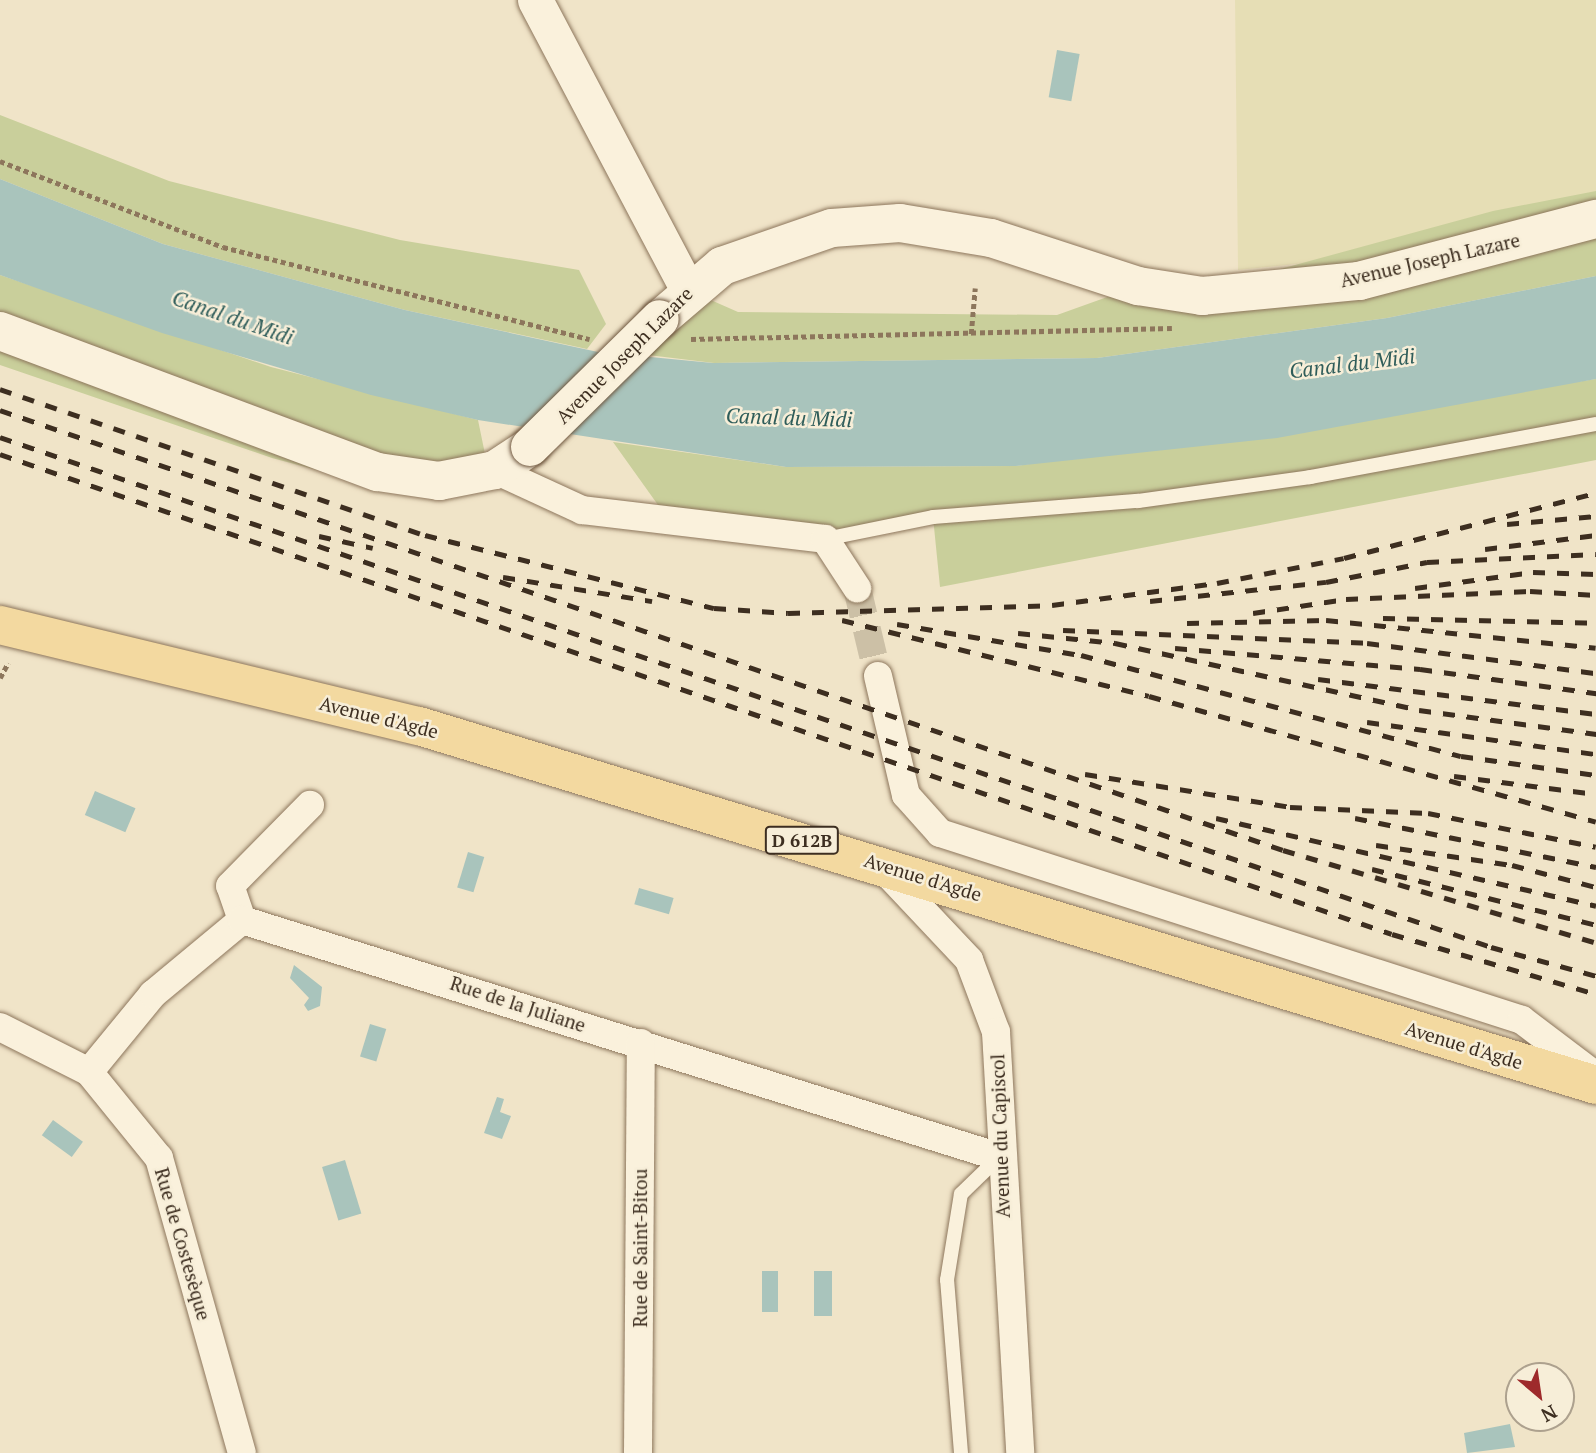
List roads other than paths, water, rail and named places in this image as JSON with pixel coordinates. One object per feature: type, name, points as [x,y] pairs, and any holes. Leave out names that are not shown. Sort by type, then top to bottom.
[{"type":"main road","name":"Avenue Joseph Lazare","points":[[0,331],[378,472],[439,481],[495,470],[530,447],[668,330],[688,290],[774,243],[832,228],[900,223],[991,238],[1138,286],[1202,296],[1359,281],[1596,219]]},
{"type":"main road","name":"Avenue d'Agde","points":[[0,625],[419,726],[874,862],[1596,1085]]},
{"type":"street","points":[[535,0],[688,290]]},
{"type":"street","points":[[495,470],[582,510],[825,539],[857,587]]},
{"type":"street","points":[[878,676],[906,795],[940,833],[1522,1020],[1596,1076]]},
{"type":"street","points":[[89,1072],[153,994],[242,920],[230,886],[310,805]]},
{"type":"street","name":"Avenue du Capiscol","points":[[874,862],[920,901],[969,960],[996,1032],[999,1157],[1020,1453]]},
{"type":"street","name":"Rue de la Juliane","points":[[242,920],[999,1157]]},
{"type":"street","name":"Rue de Costesèque","points":[[0,1027],[89,1072],[159,1157],[242,1453]]},
{"type":"street","name":"Rue de Saint-Bitou","points":[[638,1453],[641,1043]]},
{"type":"lane","points":[[825,539],[933,517],[1138,501],[1310,477],[1596,424]]},
{"type":"lane","points":[[961,1453],[947,1280],[961,1194],[999,1157]]},
{"type":"water","points":[[1057,50],[1080,54],[1071,101],[1049,97]]},
{"type":"water","name":"Canal du Midi","points":[[0,179],[163,244],[405,310],[598,352],[713,363],[1097,358],[1387,318],[1596,276],[1596,379],[1277,438],[1016,466],[786,467],[478,420],[371,395],[162,333],[0,275]]},
{"type":"water","points":[[95,791],[136,808],[125,832],[85,815]]},
{"type":"water","points":[[468,852],[484,857],[473,892],[457,887]]},
{"type":"water","points":[[639,888],[674,898],[669,914],[634,904]]},
{"type":"water","points":[[294,965],[322,987],[320,1006],[308,1011],[304,1005],[309,998],[290,978]]},
{"type":"water","points":[[370,1024],[386,1029],[376,1061],[360,1057]]},
{"type":"water","points":[[497,1097],[504,1099],[500,1112],[511,1116],[502,1139],[484,1133]]},
{"type":"water","points":[[53,1120],[83,1142],[72,1157],[42,1135]]},
{"type":"water","points":[[345,1160],[361,1214],[338,1221],[322,1167]]},
{"type":"water","points":[[762,1271],[778,1271],[778,1312],[762,1312]]},
{"type":"water","points":[[814,1271],[832,1271],[832,1316],[814,1316]]},
{"type":"water","points":[[1505,1425],[1505,1432],[1512,1432],[1515,1447],[1467,1453],[1464,1433]]},
{"type":"tunnel","points":[[857,588],[878,676]]},
{"type":"railway","points":[[0,389],[425,535],[714,608],[788,613],[1052,605],[1217,583],[1344,558],[1596,493]]},
{"type":"railway","points":[[0,410],[1283,850],[1596,943]]},
{"type":"railway","points":[[0,437],[1491,947],[1596,976]]},
{"type":"railway","points":[[0,454],[1392,934],[1596,994]]},
{"type":"railway","points":[[1507,524],[1596,516]]},
{"type":"railway","points":[[1485,549],[1596,535]]},
{"type":"railway","points":[[319,536],[373,548]]},
{"type":"railway","points":[[1150,601],[1326,582],[1427,562],[1596,554]]},
{"type":"railway","points":[[1415,588],[1533,572],[1596,574]]},
{"type":"railway","points":[[503,577],[652,601]]},
{"type":"railway","points":[[1253,613],[1346,599],[1530,591],[1596,595]]},
{"type":"railway","points":[[1383,618],[1596,623]]},
{"type":"railway","points":[[842,620],[1149,696],[1596,822]]},
{"type":"railway","points":[[1187,623],[1326,620],[1596,648]]},
{"type":"railway","points":[[897,624],[1081,655],[1461,756],[1596,775]]},
{"type":"railway","points":[[1063,630],[1367,643],[1596,673]]},
{"type":"railway","points":[[1018,633],[1115,643],[1419,710],[1596,734]]},
{"type":"railway","points":[[1175,648],[1420,669],[1596,693]]},
{"type":"railway","points":[[1318,679],[1596,714]]},
{"type":"railway","points":[[1367,722],[1596,754]]},
{"type":"railway","points":[[1085,774],[1290,807],[1428,813],[1596,847]]},
{"type":"railway","points":[[1454,776],[1596,794]]},
{"type":"railway","points":[[1216,818],[1596,906]]},
{"type":"railway","points":[[1355,818],[1596,867]]},
{"type":"railway","points":[[1376,845],[1512,865],[1596,887]]},
{"type":"railway","points":[[1372,869],[1596,925]]}]
